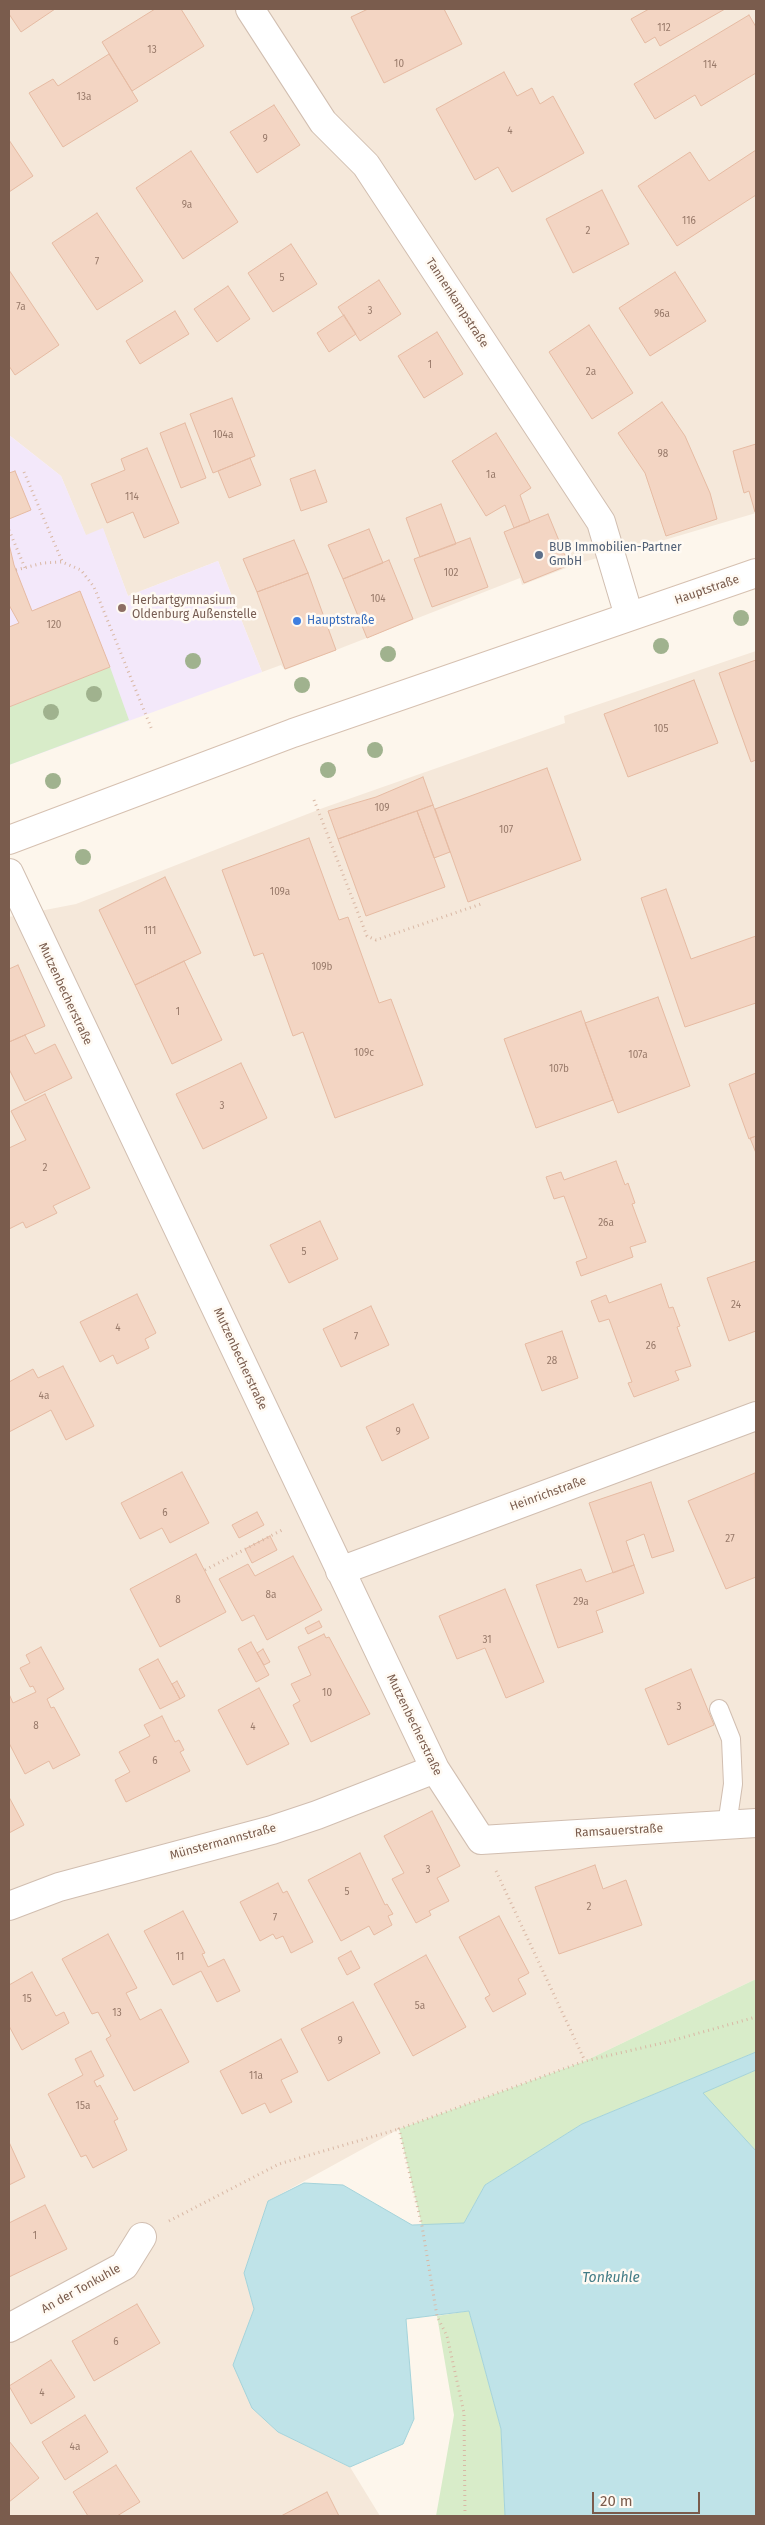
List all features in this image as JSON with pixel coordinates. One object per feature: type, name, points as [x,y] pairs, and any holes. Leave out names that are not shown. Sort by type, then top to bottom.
[{"type":"street","name":"Tannenkampstraße","points":[[250,9],[324,122],[366,165],[601,522],[629,616]]},
{"type":"street","name":"Hauptstraße","points":[[9,840],[161,781],[756,573]]},
{"type":"street","name":"Mutzenbecherstraße","points":[[9,873],[434,1769],[481,1840]]},
{"type":"street","name":"Heinrichstraße","points":[[340,1571],[756,1416]]},
{"type":"street","name":"Münstermannstraße","points":[[9,1906],[59,1887],[272,1830],[317,1815],[434,1769]]},
{"type":"street","name":"Ramsauerstraße","points":[[481,1840],[756,1823]]},
{"type":"street","name":"An der Tonkuhle","points":[[9,2328],[124,2266],[142,2237]]},
{"type":"lane","points":[[719,1709],[731,1739],[733,1784],[727,1825]]},
{"type":"path","points":[[24,472],[62,562]]},
{"type":"path","points":[[9,530],[25,568]]},
{"type":"path","points":[[16,570],[43,563],[62,562],[81,570],[94,586],[152,730]]},
{"type":"path","points":[[314,800],[366,936],[376,940],[481,904]]},
{"type":"path","points":[[205,1570],[313,1514]]},
{"type":"path","points":[[481,1840],[585,2061]]},
{"type":"path","points":[[142,2237],[210,2198],[279,2164],[399,2128],[585,2061],[667,2042],[756,2017]]},
{"type":"path","points":[[399,2128],[417,2207],[437,2316],[447,2336],[464,2413],[465,2516]]},
{"type":"shaded area","points":[[9,9],[756,9],[756,513],[579,563],[522,585],[520,578],[285,670],[281,665],[262,672],[218,561],[128,596],[103,529],[86,536],[61,476],[9,435]]},
{"type":"shaded area","name":"Herbartgymnasium Oldenburg Außenstelle","points":[[9,435],[61,476],[86,535],[103,528],[128,596],[218,561],[262,672],[9,765]]},
{"type":"shaded area","points":[[756,651],[756,1979],[585,2061],[399,2129],[268,2201],[244,2273],[254,2309],[234,2365],[252,2408],[278,2432],[350,2467],[380,2516],[9,2516],[9,917],[76,904],[323,808],[565,723],[564,716]]},
{"type":"green space","points":[[110,667],[129,720],[9,765],[9,707]]},
{"type":"green space","points":[[756,1979],[756,2052],[582,2124],[485,2185],[464,2223],[422,2226],[399,2129],[585,2061]]},
{"type":"green space","points":[[756,2070],[756,2151],[702,2093]]},
{"type":"green space","points":[[469,2311],[501,2429],[505,2516],[436,2516],[454,2415],[437,2316]]},
{"type":"water","name":"Tonkuhle","points":[[756,2052],[756,2070],[703,2093],[756,2151],[756,2516],[505,2516],[501,2429],[469,2311],[406,2319],[414,2419],[403,2444],[350,2467],[278,2432],[252,2408],[233,2365],[254,2309],[244,2273],[268,2201],[304,2183],[343,2185],[412,2225],[464,2223],[485,2185],[582,2124]]},
{"type":"building","points":[[9,9],[55,9],[21,32],[9,14]]},
{"type":"building","points":[[155,9],[181,9],[204,46],[132,91],[102,42]]},
{"type":"building","points":[[368,9],[444,9],[462,44],[384,83],[351,17]]},
{"type":"building","points":[[649,9],[725,9],[660,46],[655,37],[645,43],[631,19]]},
{"type":"building","points":[[749,15],[756,27],[756,73],[701,106],[695,95],[655,119],[634,84]]},
{"type":"building","points":[[109,54],[138,101],[63,147],[29,93],[53,79],[58,86]]},
{"type":"building","points":[[504,72],[517,96],[532,88],[540,104],[553,96],[584,153],[512,192],[498,167],[475,180],[436,109]]},
{"type":"building","points":[[274,105],[300,145],[257,173],[230,132]]},
{"type":"building","points":[[9,140],[33,176],[9,192]]},
{"type":"building","points":[[756,150],[756,195],[677,246],[638,186],[690,152],[709,181]]},
{"type":"building","points":[[191,151],[238,222],[183,259],[136,188]]},
{"type":"building","points":[[602,190],[629,244],[573,273],[546,219]]},
{"type":"building","points":[[97,213],[143,281],[97,310],[52,243]]},
{"type":"building","points":[[291,244],[317,284],[273,312],[248,273]]},
{"type":"building","points":[[9,270],[59,345],[15,375],[9,366]]},
{"type":"building","points":[[675,272],[706,321],[650,356],[619,308]]},
{"type":"building","points":[[379,280],[401,314],[360,341],[338,307]]},
{"type":"building","points":[[228,286],[250,319],[217,342],[194,309]]},
{"type":"building","points":[[175,311],[189,334],[140,364],[126,341]]},
{"type":"building","points":[[344,315],[356,334],[329,352],[317,333]]},
{"type":"building","points":[[589,325],[633,393],[592,419],[549,352]]},
{"type":"building","points":[[437,332],[463,374],[424,398],[398,356]]},
{"type":"building","points":[[232,398],[255,456],[213,473],[190,414]]},
{"type":"building","points":[[662,402],[685,436],[710,493],[717,519],[666,536],[645,473],[618,433]]},
{"type":"building","points":[[185,423],[206,478],[181,488],[160,433]]},
{"type":"building","points":[[496,433],[531,488],[520,495],[530,522],[514,528],[505,505],[486,516],[452,461]]},
{"type":"building","points":[[756,444],[755,512],[749,491],[744,493],[733,451]]},
{"type":"building","points":[[147,448],[179,523],[144,538],[133,512],[107,523],[91,484],[125,470],[121,459]]},
{"type":"building","points":[[250,458],[261,485],[229,498],[218,471]]},
{"type":"building","points":[[315,470],[327,502],[301,511],[290,479]]},
{"type":"building","points":[[15,471],[31,510],[9,519],[9,473]]},
{"type":"building","points":[[441,504],[456,544],[420,557],[406,518]]},
{"type":"building","name":"BUB Immobilien-Partner GmbH","points":[[548,514],[569,565],[524,583],[504,532]]},
{"type":"building","points":[[369,529],[383,563],[343,579],[328,545]]},
{"type":"building","points":[[470,538],[488,587],[432,607],[414,559]]},
{"type":"building","points":[[294,540],[308,573],[257,592],[243,559]]},
{"type":"building","points":[[9,544],[14,565],[32,611],[80,591],[110,667],[9,707],[9,627],[19,623],[9,605]]},
{"type":"building","points":[[389,560],[413,619],[367,638],[343,579]]},
{"type":"building","name":"Hauptstraße","points":[[308,573],[336,650],[285,669],[257,592]]},
{"type":"building","points":[[756,660],[756,760],[751,762],[719,673]]},
{"type":"building","points":[[694,680],[718,743],[628,777],[604,714]]},
{"type":"building","points":[[547,768],[581,860],[468,902],[435,809]]},
{"type":"building","points":[[423,777],[433,805],[338,839],[328,811],[376,797]]},
{"type":"building","points":[[433,805],[450,852],[434,858],[417,811]]},
{"type":"building","points":[[417,811],[445,887],[366,916],[338,839]]},
{"type":"building","points":[[309,838],[339,920],[348,917],[379,1003],[391,999],[423,1085],[335,1118],[303,1032],[293,1036],[263,953],[254,956],[222,870]]},
{"type":"building","points":[[165,877],[201,953],[135,985],[99,910]]},
{"type":"building","points":[[666,889],[691,959],[756,936],[756,1003],[685,1027],[641,898]]},
{"type":"building","points":[[184,961],[222,1040],[172,1064],[135,985]]},
{"type":"building","points":[[18,965],[45,1026],[9,1042],[9,969]]},
{"type":"building","points":[[658,997],[690,1086],[618,1113],[585,1023]]},
{"type":"building","points":[[581,1011],[613,1100],[536,1128],[504,1039]]},
{"type":"building","points":[[25,1035],[35,1054],[55,1044],[72,1078],[25,1101],[9,1069],[9,1042]]},
{"type":"building","points":[[241,1063],[267,1118],[203,1149],[176,1094]]},
{"type":"building","points":[[756,1073],[756,1136],[749,1139],[729,1084]]},
{"type":"building","points":[[45,1094],[90,1188],[53,1206],[57,1213],[26,1228],[23,1222],[9,1229],[9,1148],[26,1140],[11,1111]]},
{"type":"building","points":[[756,1136],[756,1153],[750,1138]]},
{"type":"building","points":[[616,1161],[625,1185],[628,1183],[635,1203],[632,1204],[646,1242],[630,1247],[633,1257],[581,1276],[576,1262],[587,1258],[564,1196],[554,1199],[546,1177],[561,1172],[564,1180]]},
{"type":"building","points":[[320,1221],[338,1259],[289,1283],[270,1245]]},
{"type":"building","points":[[756,1261],[756,1331],[729,1341],[707,1278]]},
{"type":"building","points":[[661,1284],[669,1308],[673,1307],[680,1326],[677,1327],[691,1366],[675,1371],[679,1380],[634,1397],[628,1383],[632,1382],[609,1319],[599,1322],[591,1301],[606,1295],[609,1303]]},
{"type":"building","points":[[137,1294],[156,1333],[145,1339],[149,1348],[117,1364],[113,1355],[100,1362],[80,1322]]},
{"type":"building","points":[[371,1306],[389,1345],[341,1367],[323,1329]]},
{"type":"building","points":[[562,1331],[578,1378],[542,1391],[525,1344]]},
{"type":"building","points":[[63,1366],[94,1426],[66,1440],[51,1410],[9,1432],[9,1382],[33,1369],[38,1378]]},
{"type":"building","points":[[413,1404],[429,1438],[382,1461],[366,1427]]},
{"type":"building","points":[[182,1472],[209,1523],[170,1543],[162,1528],[140,1539],[121,1503]]},
{"type":"building","points":[[755,1473],[756,1577],[726,1589],[688,1501]]},
{"type":"building","points":[[651,1482],[674,1551],[652,1558],[644,1534],[626,1541],[634,1565],[613,1573],[589,1503]]},
{"type":"building","points":[[257,1512],[264,1525],[239,1538],[232,1525]]},
{"type":"building","points":[[270,1536],[277,1550],[252,1563],[245,1549]]},
{"type":"building","points":[[196,1554],[226,1612],[160,1647],[130,1589]]},
{"type":"building","points":[[293,1556],[322,1610],[267,1640],[254,1615],[242,1621],[219,1579],[248,1564],[255,1576]]},
{"type":"building","points":[[634,1565],[644,1593],[596,1611],[603,1632],[558,1648],[536,1585],[581,1569],[586,1582]]},
{"type":"building","points":[[505,1589],[544,1682],[506,1698],[485,1648],[457,1659],[439,1616]]},
{"type":"building","points":[[319,1621],[322,1627],[308,1634],[305,1628]]},
{"type":"building","points":[[324,1634],[326,1638],[329,1637],[370,1714],[311,1742],[293,1705],[300,1701],[291,1684],[311,1675],[298,1647]]},
{"type":"building","points":[[251,1642],[269,1675],[256,1682],[238,1649]]},
{"type":"building","points":[[41,1647],[64,1689],[47,1699],[51,1708],[54,1707],[80,1755],[53,1769],[49,1761],[25,1774],[9,1743],[9,1694],[13,1703],[36,1692],[33,1686],[30,1687],[20,1668],[30,1663],[26,1655]]},
{"type":"building","points":[[263,1649],[270,1662],[264,1665],[257,1653]]},
{"type":"building","points":[[158,1659],[180,1699],[160,1709],[139,1669]]},
{"type":"building","points":[[691,1669],[714,1725],[668,1745],[645,1689]]},
{"type":"building","points":[[177,1681],[185,1696],[180,1699],[172,1684]]},
{"type":"building","points":[[259,1688],[289,1744],[247,1765],[218,1710]]},
{"type":"building","points":[[162,1716],[175,1742],[179,1740],[184,1750],[180,1752],[190,1771],[126,1802],[115,1780],[130,1772],[119,1752],[150,1736],[144,1725]]},
{"type":"building","points":[[9,1797],[24,1825],[9,1833]]},
{"type":"building","points":[[432,1811],[460,1866],[437,1878],[449,1901],[429,1911],[431,1915],[416,1923],[392,1879],[404,1873],[384,1836]]},
{"type":"building","points":[[360,1853],[385,1905],[387,1904],[393,1914],[388,1916],[392,1925],[374,1935],[369,1926],[341,1941],[308,1880]]},
{"type":"building","points":[[595,1865],[603,1889],[626,1880],[642,1925],[559,1954],[535,1887]]},
{"type":"building","points":[[278,1883],[283,1893],[287,1891],[313,1942],[291,1953],[283,1936],[276,1939],[273,1934],[260,1941],[240,1902]]},
{"type":"building","points":[[183,1911],[205,1953],[202,1954],[208,1967],[224,1959],[240,1991],[217,2002],[201,1971],[173,1985],[144,1931]]},
{"type":"building","points":[[499,1916],[529,1973],[518,1979],[526,1994],[493,2012],[485,1998],[490,1995],[459,1937]]},
{"type":"building","points":[[108,1934],[137,1988],[126,1993],[140,2020],[161,2009],[189,2062],[134,2091],[106,2039],[111,2036],[98,2012],[92,2014],[62,1959]]},
{"type":"building","points":[[351,1951],[360,1968],[347,1975],[338,1958]]},
{"type":"building","points":[[426,1955],[466,2027],[413,2056],[374,1984]]},
{"type":"building","points":[[32,1972],[56,2016],[64,2012],[69,2023],[22,2050],[9,2026],[9,1985]]},
{"type":"building","points":[[353,2002],[380,2053],[328,2081],[301,2029]]},
{"type":"building","points":[[281,2039],[298,2072],[281,2080],[292,2102],[270,2113],[265,2103],[242,2114],[220,2071]]},
{"type":"building","points":[[91,2051],[104,2076],[94,2081],[97,2087],[100,2085],[118,2119],[114,2121],[127,2150],[93,2168],[86,2155],[81,2157],[48,2094],[83,2075],[75,2059]]},
{"type":"building","points":[[9,2142],[25,2177],[9,2185]]},
{"type":"building","points":[[45,2205],[67,2249],[9,2277],[9,2223]]},
{"type":"building","points":[[137,2304],[160,2343],[94,2381],[72,2341]]},
{"type":"building","points":[[51,2360],[75,2397],[31,2424],[9,2386]]},
{"type":"building","points":[[85,2415],[108,2452],[65,2480],[42,2442]]},
{"type":"building","points":[[9,2441],[39,2478],[9,2502]]},
{"type":"building","points":[[116,2465],[140,2502],[117,2516],[88,2516],[73,2492]]},
{"type":"building","points":[[327,2492],[339,2516],[281,2516]]},
{"type":"place","name":"BUB Immobilien-Partner GmbH","points":[[539,555]]},
{"type":"place","name":"Herbartgymnasium Oldenburg Außenstelle","points":[[122,608]]},
{"type":"place","name":"Hauptstraße","points":[[297,621]]}]
